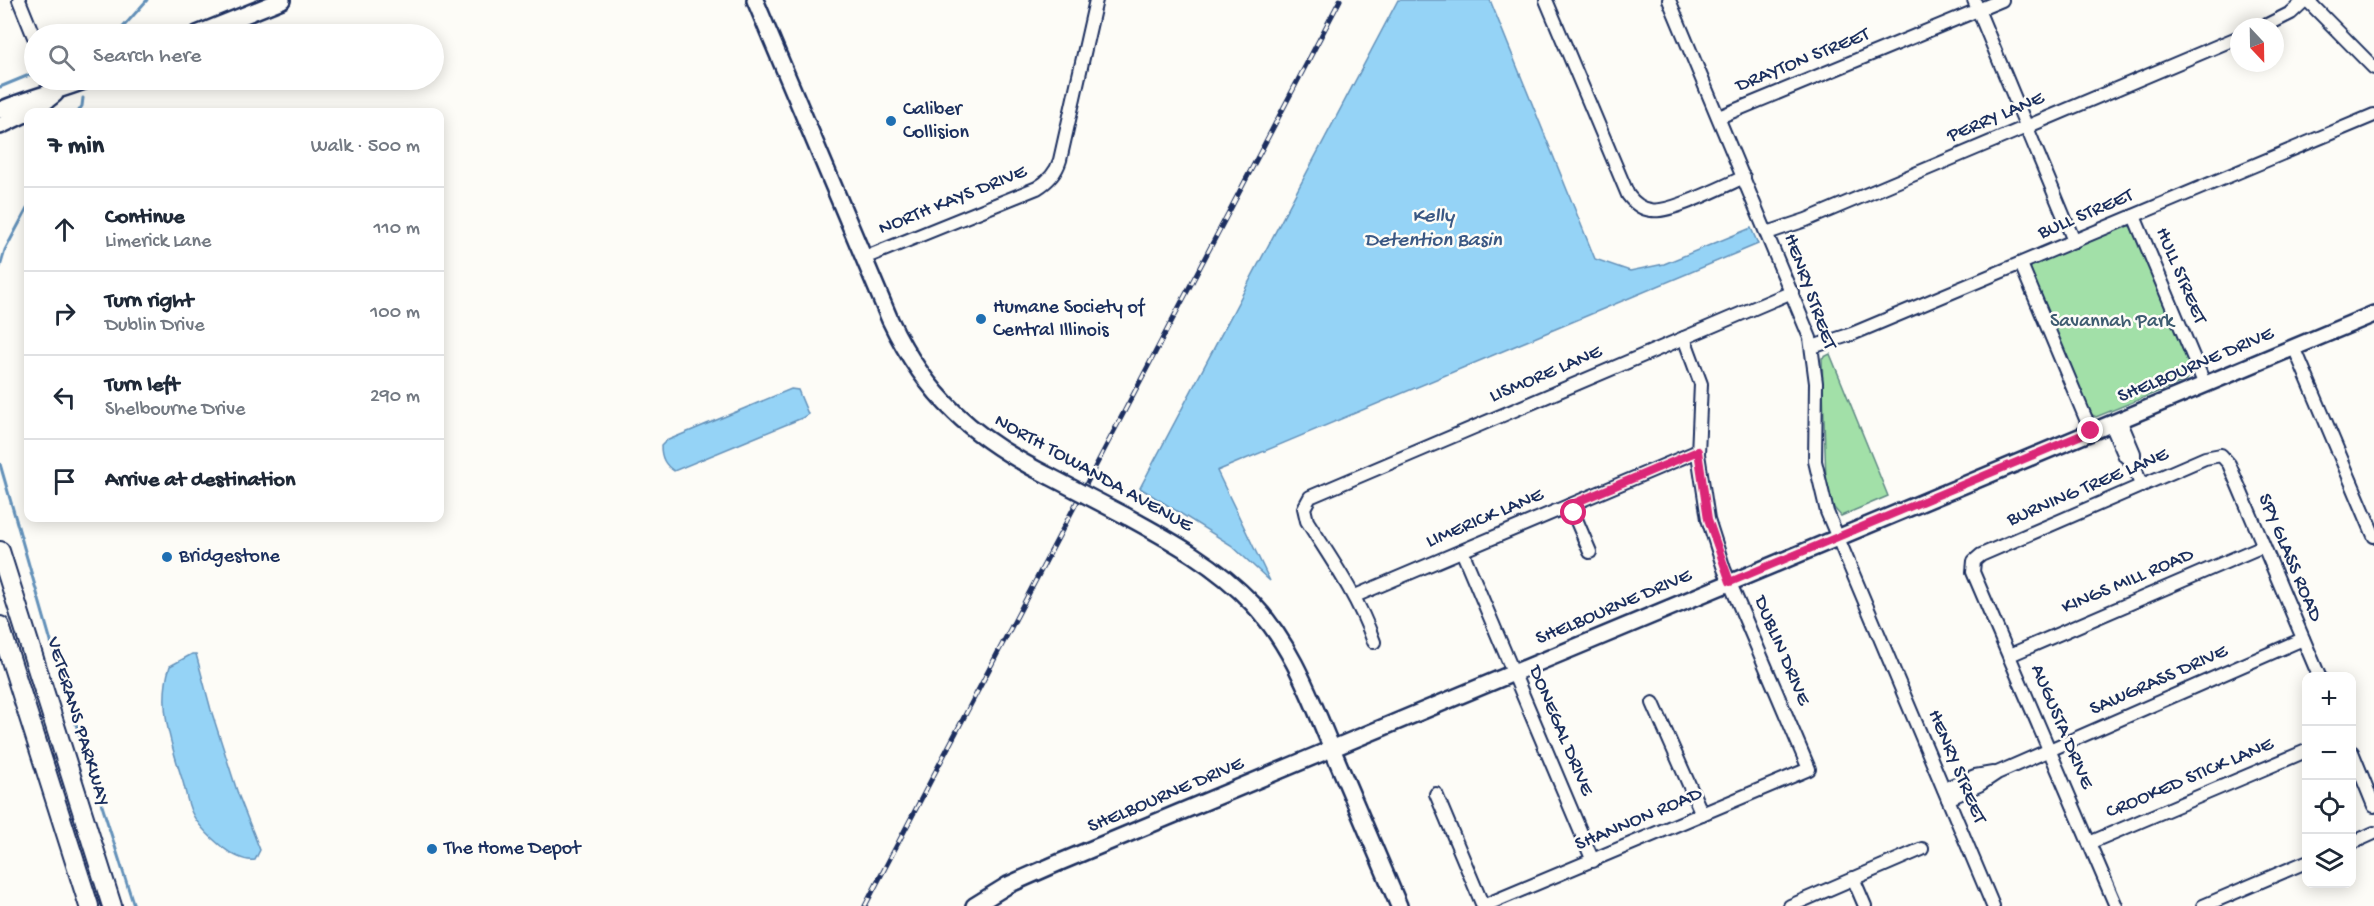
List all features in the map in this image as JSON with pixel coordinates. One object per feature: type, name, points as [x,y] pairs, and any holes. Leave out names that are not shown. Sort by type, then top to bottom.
[{"type":"highway","name":"VETERANS PARKWAY","points":[[0,551],[112,906]]},
{"type":"highway","points":[[0,626],[89,906]]},
{"type":"main road","points":[[222,24],[282,0]]},
{"type":"main road","name":"NORTH TOWANDA AVENUE","points":[[755,0],[902,346],[929,385],[970,429],[1019,461],[1126,516],[1198,557],[1228,579],[1254,605],[1280,636],[1293,658],[1399,906]]},
{"type":"main road","points":[[0,110],[46,90]]},
{"type":"main road","points":[[37,108],[52,90]]},
{"type":"main road","points":[[0,126],[24,115]]},
{"type":"main road","name":"SHELBOURNE DRIVE","points":[[974,906],[1030,875],[2374,314]]},
{"type":"street","points":[[19,0],[29,24]]},
{"type":"street","name":"NORTH KAYS DRIVE","points":[[864,258],[1037,188],[1049,179],[1059,160],[1096,0]]},
{"type":"street","points":[[1546,0],[1628,195],[1634,202],[1649,210],[1666,210],[1743,177]]},
{"type":"street","points":[[1671,3],[1684,0]]},
{"type":"street","name":"DRAYTON STREET","points":[[1719,117],[1976,5],[2002,0]]},
{"type":"street","points":[[2281,18],[2306,0],[2374,68]]},
{"type":"street","name":"HENRY STREET","points":[[1671,3],[1792,292],[1812,347],[1816,383],[1815,461],[1824,502],[1837,538],[1993,906]]},
{"type":"street","points":[[1976,5],[2074,241]]},
{"type":"street","name":"PERRY LANE","points":[[1767,233],[1806,220],[2230,41]]},
{"type":"street","name":"BULL STREET","points":[[1812,347],[1852,334],[2374,115]]},
{"type":"street","name":"HULL STREET","points":[[2134,216],[2205,385]]},
{"type":"street","points":[[2021,264],[2091,431]]},
{"type":"street","name":"LISMORE LANE","points":[[1355,596],[1304,515],[1306,502],[1315,494],[1792,292]]},
{"type":"street","name":"DUBLIN DRIVE","points":[[1684,338],[1701,384],[1698,451],[1708,519],[1730,582],[1809,769]]},
{"type":"street","points":[[2294,347],[2374,536]]},
{"type":"street","points":[[2116,422],[2134,453],[2134,464],[2141,486]]},
{"type":"street","name":"LIMERICK LANE","points":[[1355,596],[1698,451]]},
{"type":"street","name":"BURNING TREE LANE","points":[[1972,564],[1981,555],[2205,458],[2215,455],[2222,456]]},
{"type":"street","name":"SPY GLASS ROAD","points":[[2222,456],[2229,464],[2317,672]]},
{"type":"street","points":[[1570,505],[1590,552]]},
{"type":"street","name":"KINGS MILL ROAD","points":[[2010,655],[2262,546]]},
{"type":"street","name":"DONEGAL DRIVE","points":[[1462,551],[1593,861]]},
{"type":"street","name":"AUGUSTA DRIVE","points":[[1972,564],[1973,572],[2116,906]]},
{"type":"street","points":[[1355,596],[1364,613],[1374,642]]},
{"type":"street","name":"SAWGRASS DRIVE","points":[[1946,794],[1975,776],[1997,773],[2303,639]]},
{"type":"street","points":[[1653,703],[1702,814]]},
{"type":"street","name":"CROOKED STICK LANE","points":[[2089,843],[2302,753]]},
{"type":"street","points":[[2356,762],[2374,806]]},
{"type":"street","name":"SHANNON ROAD","points":[[1483,906],[1809,769]]},
{"type":"street","points":[[1436,794],[1483,906]]},
{"type":"street","points":[[2356,841],[2374,833]]},
{"type":"street","points":[[1790,906],[1803,903],[1922,849]]},
{"type":"street","points":[[2203,906],[2302,864]]},
{"type":"street","points":[[1853,879],[1865,906]]},
{"type":"green space","name":"Savannah Park","points":[[2127,225],[2134,228],[2193,371],[2187,380],[2096,417],[2090,414],[2029,268],[2032,263]]},
{"type":"green space","points":[[1830,354],[1888,496],[1841,516],[1834,508],[1826,481],[1822,358]]},
{"type":"water","name":"Kelly Detention Basin","points":[[1398,0],[1490,0],[1595,259],[1630,271],[1664,264],[1751,228],[1758,244],[1217,471],[1270,581],[1231,545],[1140,488]]},
{"type":"water","points":[[791,389],[798,390],[808,414],[802,418],[674,471],[664,461],[661,446],[666,441]]},
{"type":"water","points":[[196,654],[238,794],[260,850],[255,860],[242,859],[222,847],[201,827],[189,805],[170,739],[165,695],[170,666]]},
{"type":"waterway","points":[[126,24],[147,0]]},
{"type":"waterway","points":[[0,87],[24,77]]},
{"type":"waterway","points":[[81,108],[83,98]]},
{"type":"waterway","points":[[0,267],[5,250],[24,214]]},
{"type":"waterway","points":[[0,464],[62,680],[134,906]]},
{"type":"railway","points":[[865,906],[1340,0]]},
{"type":"place","name":"Caliber Collision","points":[[891,121]]},
{"type":"place","name":"Humane Society of Central Illinois","points":[[981,319]]},
{"type":"place","name":"Bridgestone","points":[[167,557]]},
{"type":"place","name":"The Home Depot","points":[[432,849]]},
{"type":"route","points":[[1574,513],[1570,505],[1698,451],[1701,488],[1708,519],[1730,582],[2091,431]]}]
